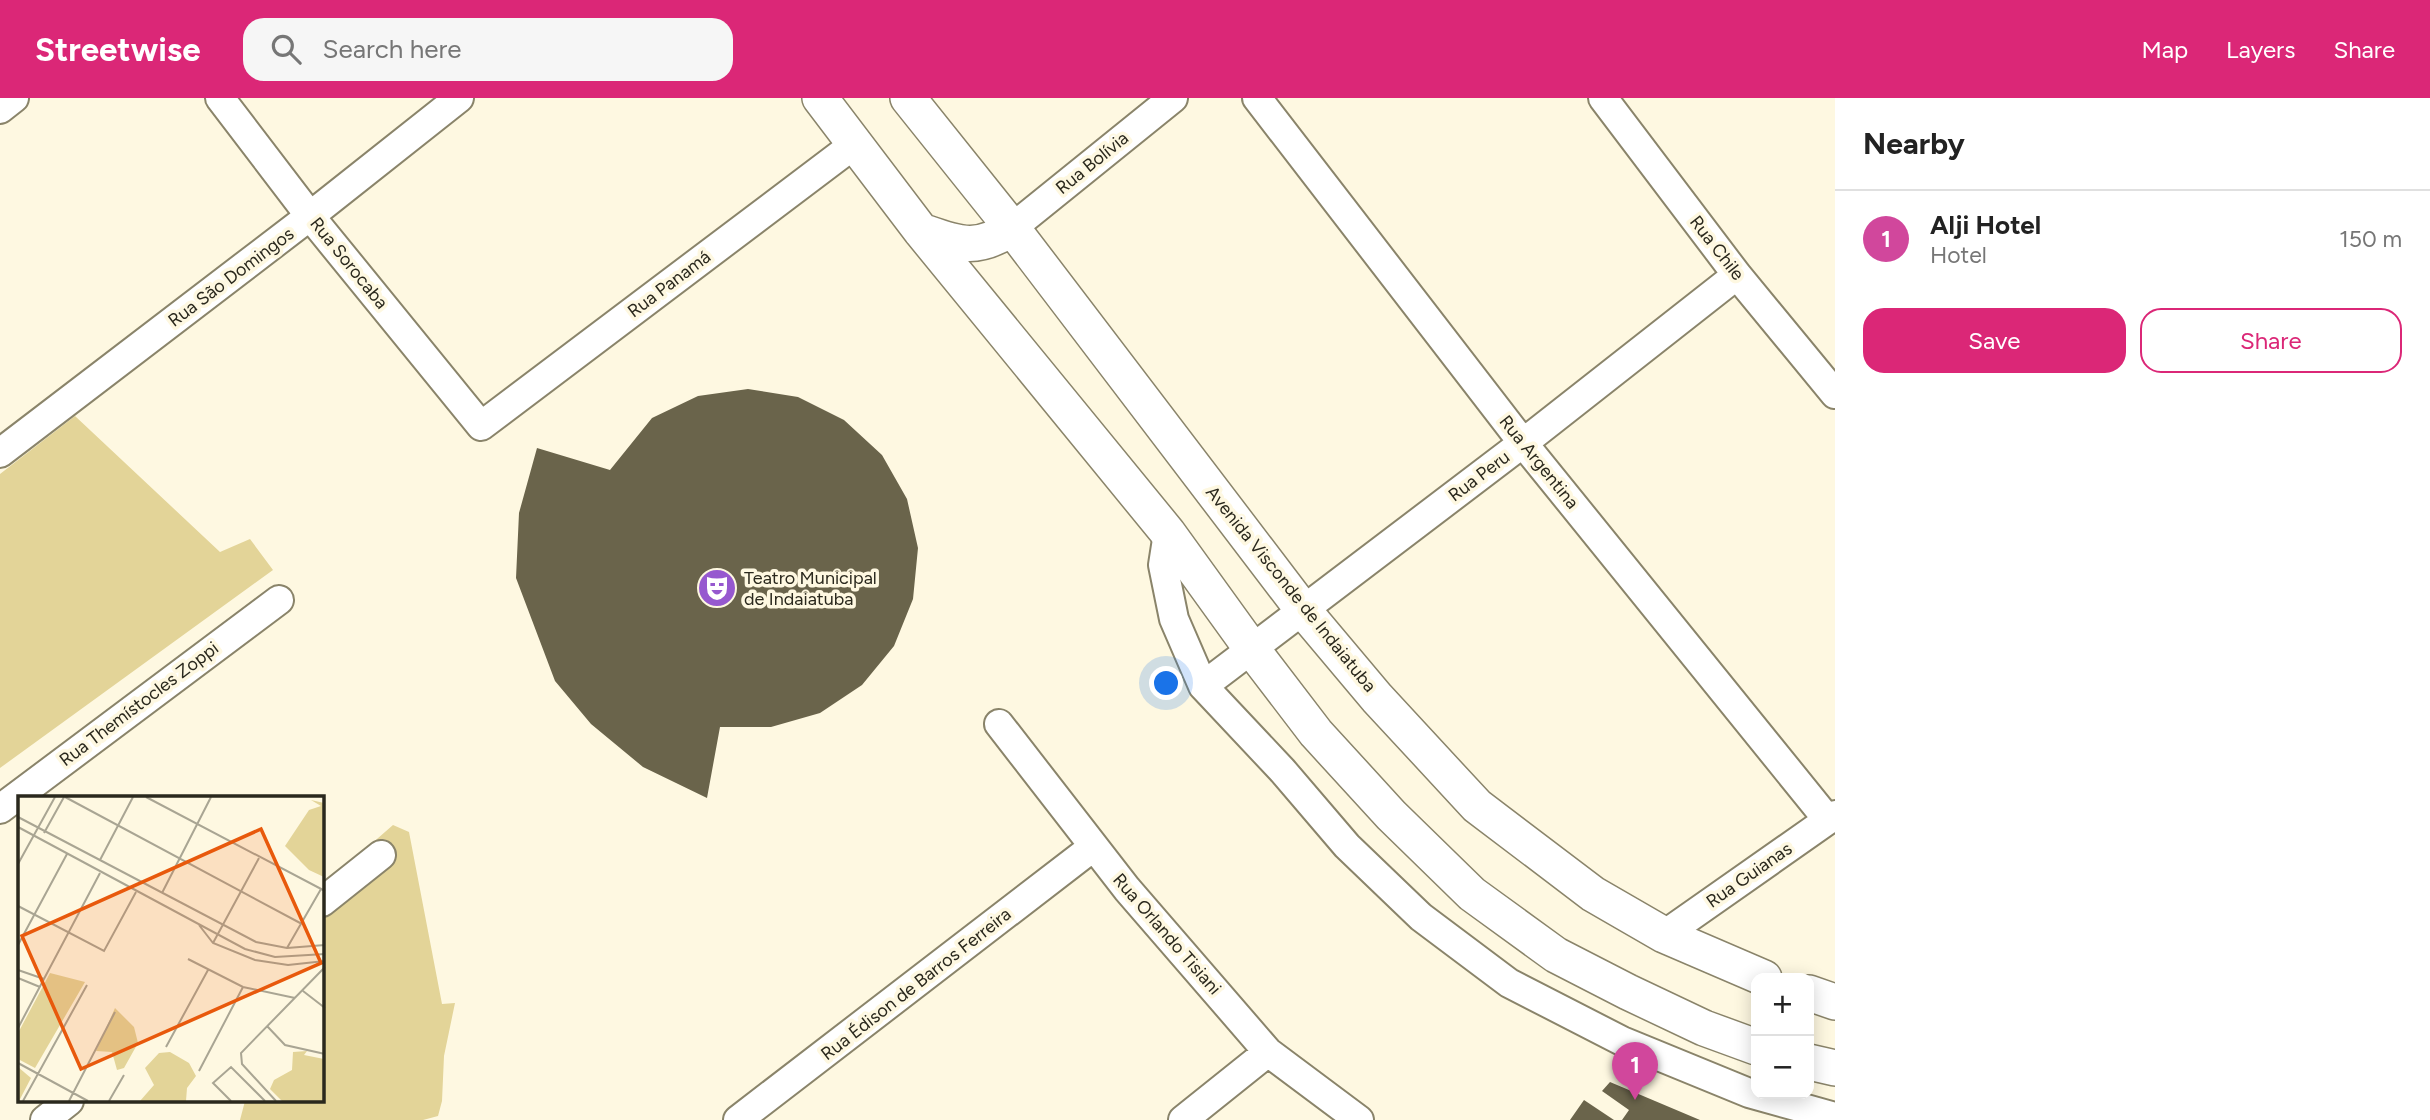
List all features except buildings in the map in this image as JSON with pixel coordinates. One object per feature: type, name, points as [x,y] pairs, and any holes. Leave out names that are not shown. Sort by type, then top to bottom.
[{"type":"main road","points":[[820,98],[921,231],[1168,533],[1315,733],[1391,815],[1472,894],[1556,955],[1682,1018],[1751,1045]]},
{"type":"main road","name":"Avenida Visconde de Indaiatuba","points":[[908,98],[1012,228],[1303,610],[1377,698],[1477,806],[1593,894],[1664,935],[1752,973]]},
{"type":"main road","points":[[921,231],[955,242],[972,244],[993,240],[1012,228]]},
{"type":"main road","points":[[1814,995],[1835,1002]]},
{"type":"main road","points":[[1814,1063],[1835,1068]]},
{"type":"street","points":[[0,109],[14,98]]},
{"type":"street","name":"Rua Sorocaba","points":[[220,98],[310,216],[481,426]]},
{"type":"street","name":"Rua São Domingos","points":[[6,439],[310,216],[459,98]]},
{"type":"street","name":"Rua Bolívia","points":[[1012,228],[1173,98]]},
{"type":"street","name":"Rua Argentina","points":[[1257,98],[1523,443],[1832,817]]},
{"type":"street","name":"Rua Chile","points":[[1603,98],[1737,275],[1835,394]]},
{"type":"street","name":"Rua Panamá","points":[[481,426],[856,143]]},
{"type":"street","name":"Rua Peru","points":[[1203,686],[1523,443],[1737,275]]},
{"type":"street","points":[[1168,533],[1163,565],[1174,619],[1203,686],[1282,770],[1347,846],[1421,917],[1509,983],[1622,1041],[1749,1093],[1835,1116]]},
{"type":"street","name":"Rua Themístocles Zoppi","points":[[0,809],[279,600]]},
{"type":"street","name":"Rua Orlando Tisiani","points":[[999,724],[1093,848],[1268,1052],[1359,1120]]},
{"type":"street","name":"Rua Guianas","points":[[1664,935],[1832,817]]},
{"type":"street","name":"Rua Édison de Barros Ferreira","points":[[738,1120],[1093,848]]},
{"type":"street","points":[[324,899],[381,855]]},
{"type":"street","points":[[1183,1120],[1268,1052]]},
{"type":"street","points":[[1749,1093],[1781,1120]]},
{"type":"street","points":[[45,1120],[68,1102]]},
{"type":"shaded area","points":[[75,416],[220,552],[250,539],[273,570],[0,768],[0,474]]},
{"type":"shaded area","points":[[393,825],[409,832],[442,1004],[455,1003],[444,1056],[442,1101],[438,1116],[423,1120],[240,1120],[245,1102],[324,1102],[324,885]]},
{"type":"place","name":"Teatro Municipal de Indaiatuba","points":[[717,588]]},
{"type":"place","name":"Alji Hotel","points":[[1635,1100]]}]
